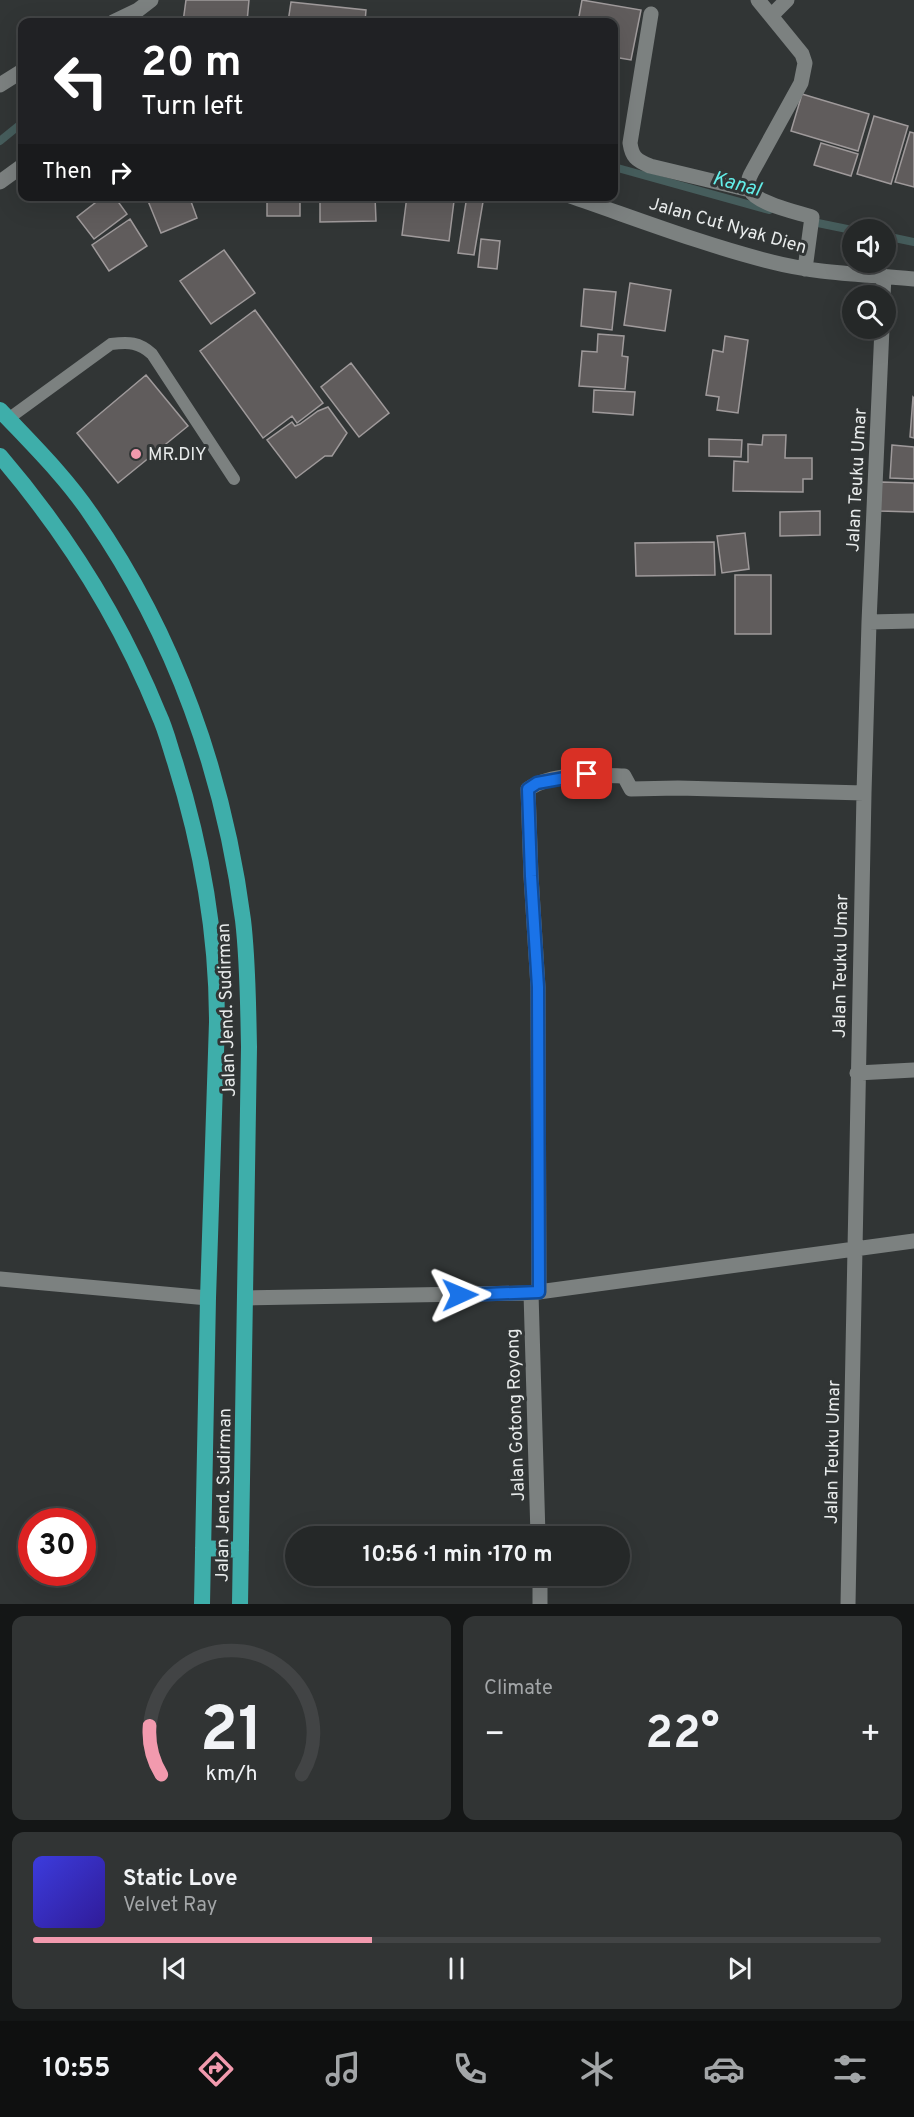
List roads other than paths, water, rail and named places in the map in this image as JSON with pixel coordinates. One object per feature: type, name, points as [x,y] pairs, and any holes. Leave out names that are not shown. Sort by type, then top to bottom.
[{"type":"highway","name":"Jalan Jend. Sudirman","points":[[4,414],[46,459],[91,514],[130,573],[179,675],[202,737],[224,809],[243,922],[248,977],[246,1298],[240,1604]]},
{"type":"highway","name":"Jalan Jend. Sudirman","points":[[0,456],[33,495],[76,557],[132,654],[160,717],[185,795],[201,870],[217,982],[202,1604]]},
{"type":"highway","points":[[203,1548],[242,1550]]},
{"type":"street","points":[[121,18],[138,10],[151,0]]},
{"type":"street","points":[[750,190],[748,180],[801,83],[805,63],[802,54],[758,0]]},
{"type":"street","points":[[771,16],[787,0]]},
{"type":"street","points":[[651,14],[630,142],[632,154],[637,160],[650,165],[750,190],[756,196],[772,204],[812,217],[806,265]]},
{"type":"street","points":[[0,85],[18,74]]},
{"type":"street","points":[[0,182],[18,169]]},
{"type":"street","name":"Jalan Cut Nyak Dien","points":[[585,201],[717,246],[772,262],[914,279]]},
{"type":"street","points":[[884,276],[884,285]]},
{"type":"street","name":"Jalan Teuku Umar","points":[[848,1604],[864,793],[882,339]]},
{"type":"street","points":[[869,622],[914,621]]},
{"type":"street","name":"Jalan Gotong Royong","points":[[538,1526],[535,1293],[538,987],[528,789],[537,783],[587,774],[624,776],[631,789],[678,788],[864,793]]},
{"type":"street","points":[[857,1073],[914,1070]]},
{"type":"street","points":[[246,1298],[535,1293],[914,1241]]},
{"type":"street","points":[[0,1279],[208,1299]]},
{"type":"street","points":[[540,1586],[540,1604]]},
{"type":"lane","points":[[4,414],[111,344],[128,342],[142,344],[152,354],[234,479]]},
{"type":"waterway","name":"Kanal","points":[[0,141],[18,126]]},
{"type":"waterway","name":"Kanal","points":[[618,168],[769,210]]},
{"type":"waterway","name":"Kanal","points":[[808,221],[842,228]]},
{"type":"waterway","name":"Kanal","points":[[896,238],[914,242]]},
{"type":"place","name":"MR.DIY","points":[[136,454]]}]
